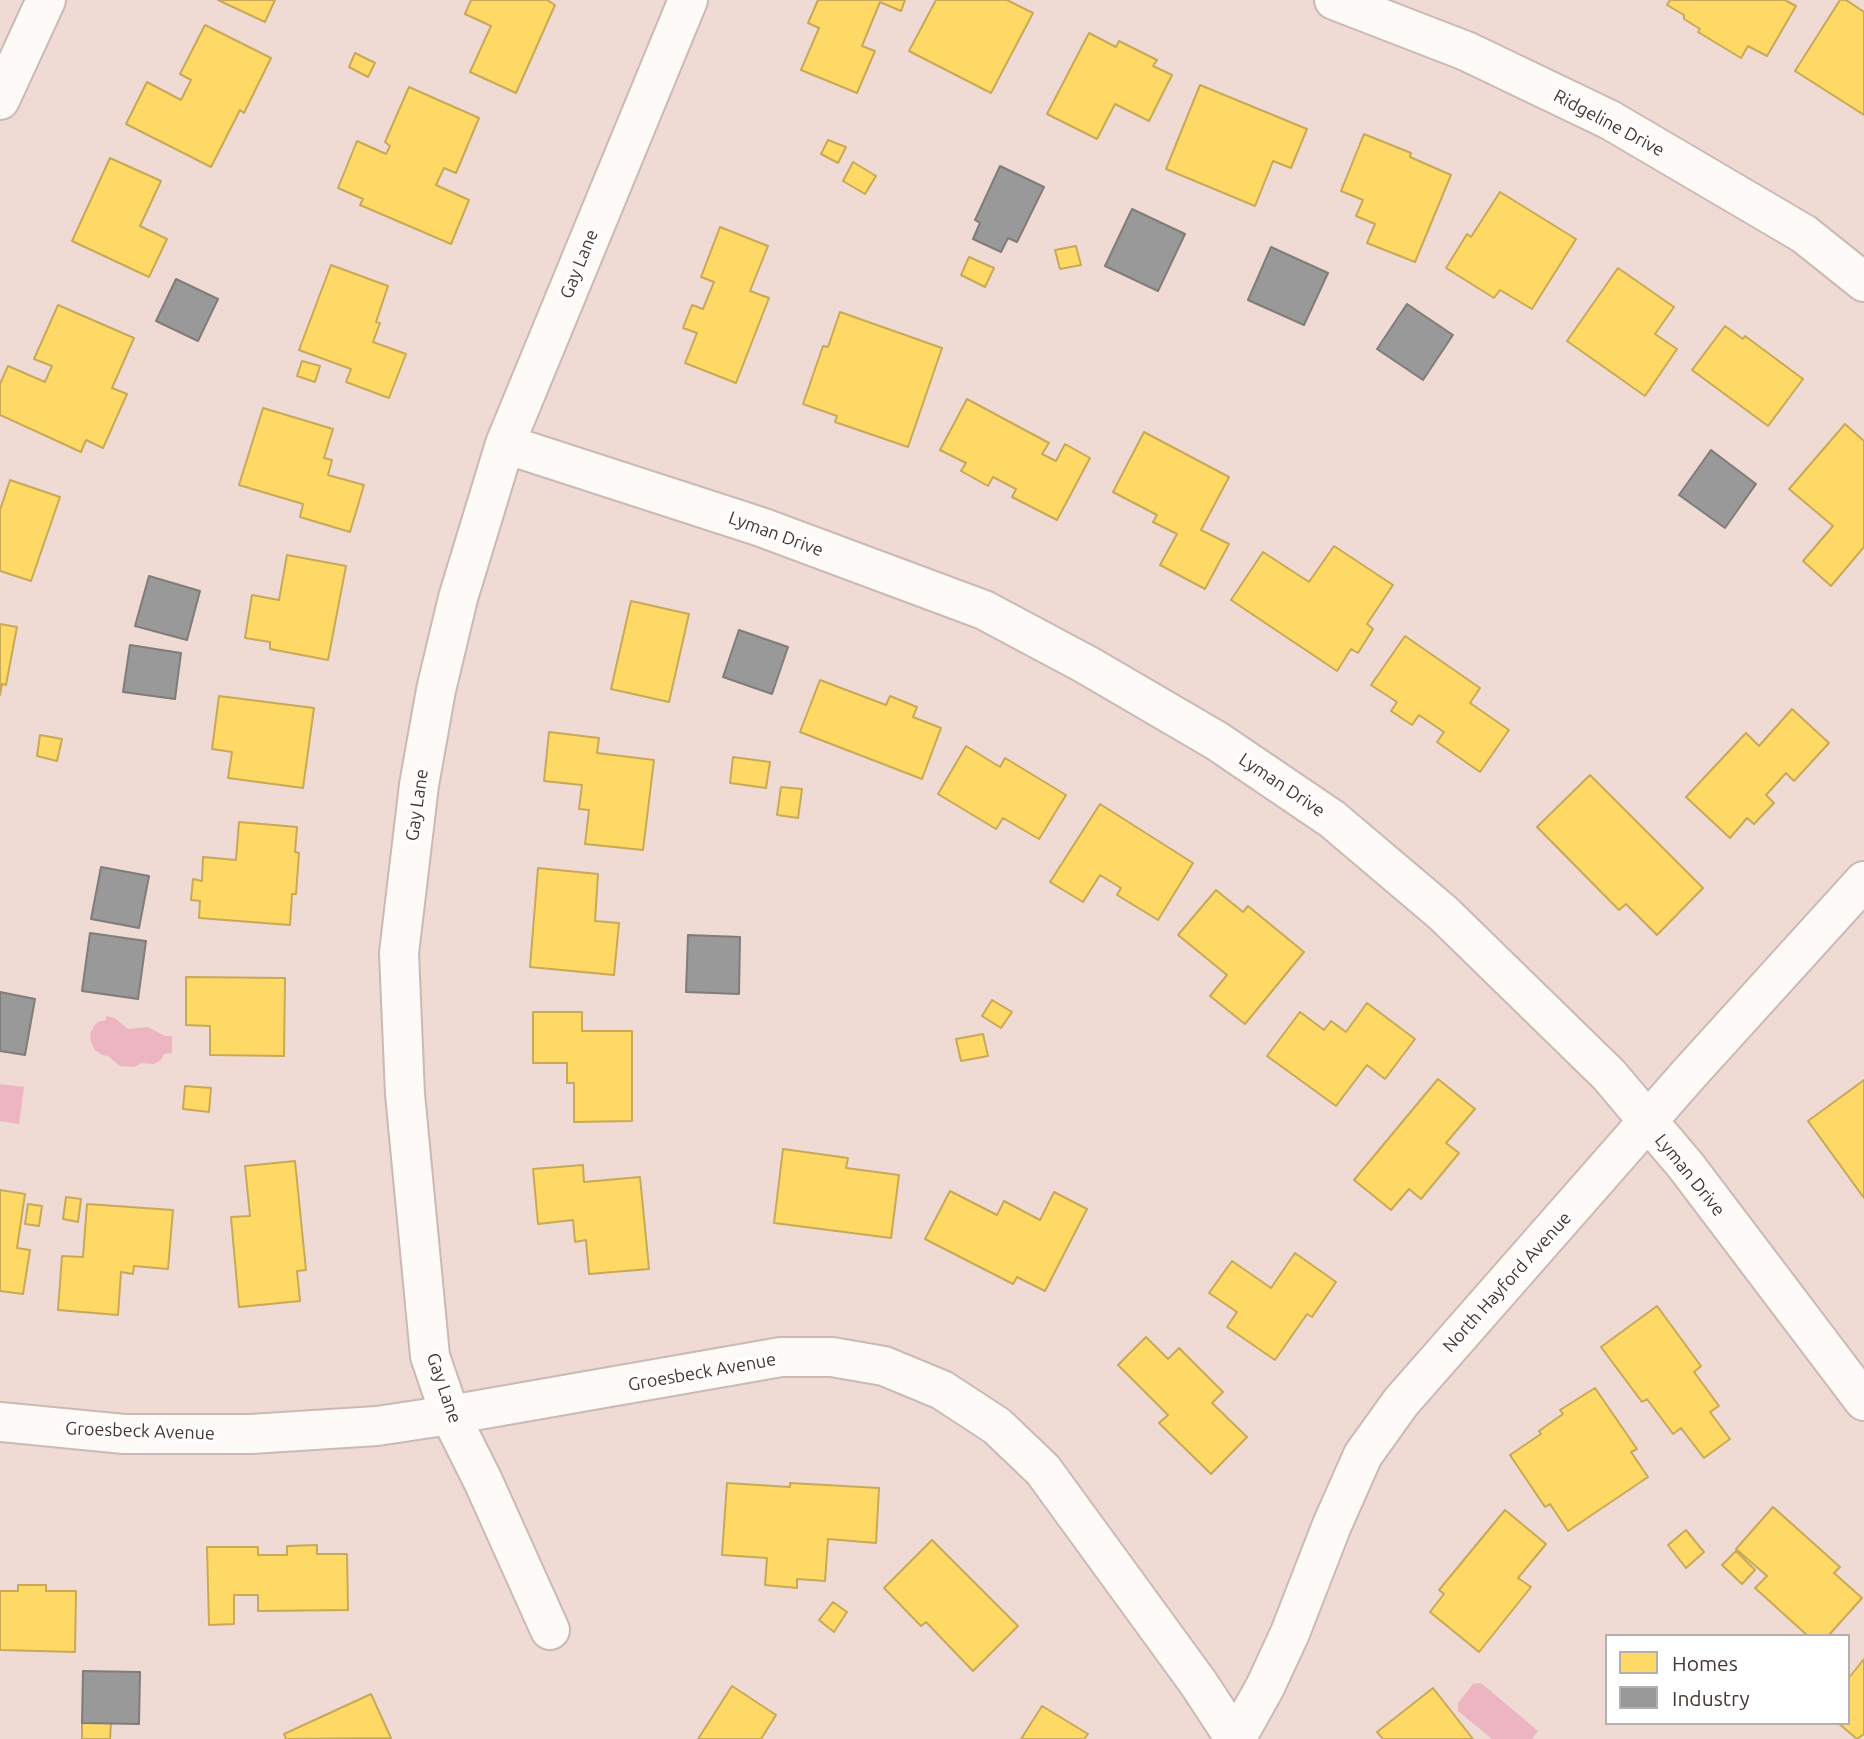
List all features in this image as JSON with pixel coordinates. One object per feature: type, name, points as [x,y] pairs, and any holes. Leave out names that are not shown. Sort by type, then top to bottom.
[{"type":"street","points":[[0,100],[46,0]]},
{"type":"street","name":"Gay Lane","points":[[550,1630],[450,1415],[430,1356],[405,1094],[399,953],[419,785],[436,690],[458,598],[505,444],[688,0]]},
{"type":"street","name":"Ridgeline Drive","points":[[1334,0],[1466,51],[1610,120],[1804,234],[1864,282]]},
{"type":"street","name":"Lyman Drive","points":[[505,444],[761,527],[984,610],[1087,665],[1217,741],[1332,820],[1443,913],[1609,1075],[1686,1166],[1864,1401]]},
{"type":"street","name":"North Hayford Avenue","points":[[1235,1739],[1265,1687],[1290,1633],[1332,1525],[1363,1455],[1401,1402],[1647,1122],[1864,881]]},
{"type":"street","name":"Groesbeck Avenue","points":[[0,1422],[124,1434],[251,1434],[377,1426],[781,1357],[832,1357],[884,1366],[942,1390],[997,1426],[1043,1470],[1199,1684],[1235,1739]]},
{"type":"shaded area","points":[[106,1016],[115,1018],[128,1029],[148,1027],[165,1036],[172,1036],[172,1053],[164,1054],[161,1060],[154,1064],[120,1066],[95,1050],[91,1042],[90,1034],[94,1026],[106,1020]]},
{"type":"shaded area","points":[[0,1084],[24,1087],[19,1124],[0,1121]]},
{"type":"shaded area","points":[[1481,1683],[1538,1731],[1532,1739],[1492,1739],[1458,1711],[1458,1703],[1473,1684]]},
{"type":"building: Homes","points":[[218,0],[275,0],[265,22]]},
{"type":"building: Homes","points":[[471,0],[547,0],[555,5],[516,93],[470,72],[491,26],[465,14]]},
{"type":"building: Homes","points":[[818,0],[905,0],[901,11],[880,2],[862,46],[875,51],[857,93],[801,70],[819,28],[808,23]]},
{"type":"building: Homes","points":[[936,0],[1007,0],[1033,13],[991,93],[909,51]]},
{"type":"building: Homes","points":[[1670,0],[1785,0],[1796,6],[1767,56],[1748,46],[1741,58],[1698,32],[1700,29],[1684,19],[1684,15],[1667,5]]},
{"type":"building: Homes","points":[[1840,0],[1846,0],[1864,12],[1864,115],[1795,71]]},
{"type":"building: Homes","points":[[205,25],[271,58],[244,113],[240,110],[211,167],[126,124],[147,82],[181,100],[191,80],[180,74]]},
{"type":"building: Homes","points":[[1089,33],[1116,47],[1119,41],[1157,60],[1153,66],[1172,75],[1149,121],[1115,104],[1097,139],[1047,114]]},
{"type":"building: Homes","points":[[355,53],[375,63],[368,77],[349,67]]},
{"type":"building: Homes","points":[[1200,85],[1307,129],[1291,168],[1273,161],[1255,206],[1166,169]]},
{"type":"building: Homes","points":[[409,87],[479,118],[456,173],[444,168],[436,185],[469,200],[451,244],[360,205],[363,199],[338,188],[357,141],[386,154],[390,146],[385,142]]},
{"type":"building: Homes","points":[[1364,134],[1411,153],[1410,157],[1451,175],[1415,262],[1367,243],[1375,224],[1356,216],[1363,200],[1341,191]]},
{"type":"building: Homes","points":[[828,140],[846,147],[838,163],[821,154]]},
{"type":"building: Homes","points":[[110,158],[161,181],[140,226],[167,239],[149,277],[72,241]]},
{"type":"building: Homes","points":[[853,162],[876,176],[865,194],[843,181]]},
{"type":"building: Homes","points":[[1500,192],[1576,239],[1532,309],[1500,290],[1494,298],[1446,268],[1467,234],[1471,237]]},
{"type":"building: Homes","points":[[720,227],[768,246],[750,291],[769,298],[736,383],[685,363],[697,333],[683,328],[692,305],[703,309],[714,282],[701,277]]},
{"type":"building: Homes","points":[[1076,246],[1081,265],[1060,269],[1055,250]]},
{"type":"building: Homes","points":[[969,257],[994,268],[985,287],[961,275]]},
{"type":"building: Homes","points":[[331,265],[388,286],[376,322],[380,323],[373,342],[406,354],[389,398],[346,382],[351,369],[299,350]]},
{"type":"building: Homes","points":[[1618,268],[1674,307],[1655,334],[1677,349],[1645,396],[1567,341]]},
{"type":"building: Homes","points":[[58,305],[134,338],[112,388],[127,394],[103,448],[86,440],[81,452],[0,415],[0,384],[8,366],[45,382],[52,366],[34,359]]},
{"type":"building: Homes","points":[[840,312],[942,348],[908,447],[835,422],[837,416],[803,404],[823,346],[828,347]]},
{"type":"building: Homes","points":[[1725,326],[1743,339],[1745,336],[1803,379],[1768,426],[1692,370]]},
{"type":"building: Homes","points":[[302,361],[320,366],[315,382],[297,376]]},
{"type":"building: Homes","points":[[967,399],[1049,443],[1042,454],[1056,461],[1065,444],[1090,458],[1057,520],[1012,497],[1016,489],[993,477],[988,486],[961,471],[966,463],[940,450]]},
{"type":"building: Homes","points":[[263,408],[333,429],[324,458],[332,460],[328,475],[364,485],[350,532],[300,517],[303,504],[239,485]]},
{"type":"building: Homes","points":[[1845,424],[1864,441],[1864,547],[1831,586],[1803,561],[1833,526],[1789,489]]},
{"type":"building: Homes","points":[[1144,432],[1229,477],[1201,530],[1229,544],[1205,589],[1160,565],[1177,534],[1153,522],[1157,515],[1113,492]]},
{"type":"building: Homes","points":[[10,480],[60,497],[31,581],[0,571],[0,510]]},
{"type":"building: Homes","points":[[1334,546],[1393,585],[1367,624],[1373,629],[1358,653],[1351,649],[1337,671],[1231,600],[1263,552],[1309,582]]},
{"type":"building: Homes","points":[[287,555],[346,566],[328,660],[270,649],[270,642],[245,638],[252,595],[279,600]]},
{"type":"building: Homes","points":[[631,601],[689,614],[669,702],[611,689]]},
{"type":"building: Homes","points":[[0,624],[17,627],[6,685],[2,684],[0,695]]},
{"type":"building: Homes","points":[[1405,636],[1480,688],[1470,703],[1509,730],[1480,772],[1437,742],[1444,732],[1419,715],[1412,725],[1391,711],[1397,702],[1371,685]]},
{"type":"building: Homes","points":[[820,680],[886,705],[890,696],[917,707],[913,717],[941,728],[922,779],[800,732]]},
{"type":"building: Homes","points":[[219,696],[314,708],[303,788],[228,778],[232,752],[212,749]]},
{"type":"building: Homes","points":[[1792,709],[1829,743],[1794,781],[1786,773],[1766,795],[1774,803],[1754,824],[1747,818],[1730,838],[1686,797],[1746,733],[1759,746]]},
{"type":"building: Homes","points":[[549,732],[599,738],[597,753],[654,760],[643,850],[585,844],[589,810],[579,809],[582,785],[544,781]]},
{"type":"building: Homes","points":[[40,735],[62,739],[57,761],[37,756]]},
{"type":"building: Homes","points":[[966,746],[1000,767],[1005,758],[1066,795],[1039,839],[1003,818],[996,829],[938,794]]},
{"type":"building: Homes","points":[[733,757],[770,762],[766,788],[730,783]]},
{"type":"building: Homes","points":[[1590,775],[1703,888],[1657,935],[1626,904],[1619,910],[1537,827]]},
{"type":"building: Homes","points":[[781,787],[802,789],[798,818],[777,815]]},
{"type":"building: Homes","points":[[1100,804],[1193,863],[1158,920],[1117,895],[1121,888],[1100,875],[1083,902],[1050,882]]},
{"type":"building: Homes","points":[[239,822],[297,827],[295,852],[299,853],[296,894],[292,894],[290,925],[199,918],[200,901],[191,900],[193,879],[202,881],[203,857],[236,860]]},
{"type":"building: Homes","points":[[538,868],[598,874],[595,921],[619,923],[614,975],[530,967]]},
{"type":"building: Homes","points":[[1216,890],[1243,912],[1248,906],[1304,952],[1245,1024],[1210,996],[1227,975],[1178,935]]},
{"type":"building: Homes","points":[[186,977],[285,978],[284,1056],[210,1055],[210,1026],[186,1025]]},
{"type":"building: Homes","points":[[992,1000],[1012,1012],[1001,1028],[982,1016]]},
{"type":"building: Homes","points":[[1367,1003],[1415,1039],[1385,1079],[1367,1065],[1336,1106],[1267,1056],[1300,1012],[1324,1030],[1331,1021],[1346,1032]]},
{"type":"building: Homes","points":[[533,1012],[582,1012],[582,1031],[632,1031],[632,1121],[574,1122],[574,1083],[567,1083],[567,1063],[533,1063]]},
{"type":"building: Homes","points":[[983,1034],[988,1056],[961,1061],[956,1039]]},
{"type":"building: Homes","points":[[1438,1079],[1475,1109],[1446,1143],[1459,1153],[1421,1199],[1409,1189],[1391,1210],[1354,1180]]},
{"type":"building: Homes","points":[[1864,1080],[1864,1198],[1808,1121]]},
{"type":"building: Homes","points":[[185,1086],[211,1088],[209,1112],[183,1109]]},
{"type":"building: Homes","points":[[783,1149],[848,1158],[846,1168],[899,1175],[891,1238],[774,1223]]},
{"type":"building: Homes","points":[[295,1161],[306,1270],[297,1271],[300,1301],[239,1307],[231,1217],[250,1216],[245,1166]]},
{"type":"building: Homes","points":[[583,1165],[584,1182],[640,1177],[649,1269],[589,1274],[586,1240],[575,1242],[573,1220],[538,1224],[533,1169]]},
{"type":"building: Homes","points":[[0,1190],[25,1194],[17,1248],[30,1250],[23,1294],[0,1291]]},
{"type":"building: Homes","points":[[950,1191],[997,1215],[1004,1201],[1040,1220],[1054,1192],[1087,1209],[1045,1291],[1017,1277],[1013,1284],[925,1239]]},
{"type":"building: Homes","points":[[66,1197],[81,1199],[78,1222],[63,1219]]},
{"type":"building: Homes","points":[[28,1204],[42,1206],[39,1226],[25,1224]]},
{"type":"building: Homes","points":[[87,1204],[173,1210],[168,1269],[134,1266],[133,1274],[121,1272],[118,1315],[58,1310],[62,1256],[83,1257]]},
{"type":"building: Homes","points":[[1295,1253],[1336,1282],[1312,1317],[1307,1314],[1275,1360],[1227,1327],[1237,1312],[1209,1293],[1232,1261],[1271,1288]]},
{"type":"building: Homes","points":[[1657,1306],[1701,1366],[1694,1372],[1719,1406],[1710,1412],[1730,1439],[1704,1458],[1681,1428],[1673,1434],[1647,1399],[1642,1402],[1601,1347]]},
{"type":"building: Homes","points":[[1146,1337],[1168,1359],[1179,1348],[1223,1392],[1212,1403],[1247,1437],[1211,1474],[1159,1423],[1168,1415],[1118,1365]]},
{"type":"building: Homes","points":[[1595,1388],[1637,1449],[1631,1452],[1648,1477],[1568,1531],[1550,1504],[1545,1507],[1510,1455],[1541,1434],[1539,1431],[1563,1414],[1560,1410]]},
{"type":"building: Homes","points":[[727,1483],[879,1488],[876,1543],[828,1539],[825,1581],[797,1579],[797,1588],[765,1585],[767,1558],[722,1555]]},
{"type":"building: Homes","points":[[1773,1507],[1840,1567],[1834,1573],[1862,1598],[1830,1634],[1806,1634],[1755,1588],[1767,1576],[1736,1549]]},
{"type":"building: Homes","points":[[1505,1510],[1546,1544],[1518,1578],[1531,1587],[1479,1652],[1430,1612],[1444,1594],[1439,1590]]},
{"type":"building: Homes","points":[[1686,1530],[1704,1552],[1686,1568],[1668,1545]]},
{"type":"building: Homes","points":[[932,1540],[1018,1626],[973,1671],[926,1622],[921,1626],[884,1588]]},
{"type":"building: Homes","points":[[317,1545],[317,1554],[347,1554],[348,1610],[258,1611],[258,1595],[234,1595],[234,1624],[209,1625],[207,1547],[258,1547],[258,1555],[287,1555],[287,1546]]},
{"type":"building: Homes","points":[[1736,1551],[1755,1570],[1742,1584],[1722,1565]]},
{"type":"building: Homes","points":[[18,1585],[46,1585],[46,1591],[76,1591],[75,1652],[0,1650],[0,1591],[18,1591]]},
{"type":"building: Homes","points":[[833,1602],[847,1612],[834,1632],[819,1620]]},
{"type":"building: Homes","points":[[1864,1659],[1864,1734],[1857,1739],[1840,1725],[1850,1725],[1850,1676]]},
{"type":"building: Homes","points":[[732,1686],[776,1715],[761,1739],[698,1739]]},
{"type":"building: Homes","points":[[1433,1688],[1473,1739],[1383,1739],[1377,1732]]},
{"type":"building: Homes","points":[[371,1694],[391,1738],[286,1739],[284,1734]]},
{"type":"building: Homes","points":[[1042,1706],[1088,1734],[1084,1739],[1021,1739]]},
{"type":"building: Homes","points":[[82,1723],[111,1723],[110,1739],[82,1739]]},
{"type":"building: Industry","points":[[1000,166],[1044,187],[1017,242],[1008,238],[1001,252],[973,239],[980,223],[975,220]]},
{"type":"building: Industry","points":[[1132,209],[1185,234],[1158,291],[1105,266]]},
{"type":"building: Industry","points":[[1271,247],[1328,273],[1304,325],[1248,300]]},
{"type":"building: Industry","points":[[176,279],[218,299],[198,341],[156,321]]},
{"type":"building: Industry","points":[[1407,304],[1453,335],[1423,380],[1377,349]]},
{"type":"building: Industry","points":[[1711,450],[1756,484],[1725,528],[1679,495]]},
{"type":"building: Industry","points":[[149,576],[200,591],[187,640],[135,626]]},
{"type":"building: Industry","points":[[739,630],[788,647],[772,694],[723,677]]},
{"type":"building: Industry","points":[[130,645],[181,653],[175,699],[123,692]]},
{"type":"building: Industry","points":[[101,867],[149,876],[139,928],[91,919]]},
{"type":"building: Industry","points":[[90,933],[146,941],[138,999],[82,991]]},
{"type":"building: Industry","points":[[688,935],[740,937],[739,994],[686,992]]},
{"type":"building: Industry","points":[[0,992],[35,999],[25,1055],[0,1051]]},
{"type":"building: Industry","points":[[83,1671],[140,1672],[139,1724],[82,1723]]}]
